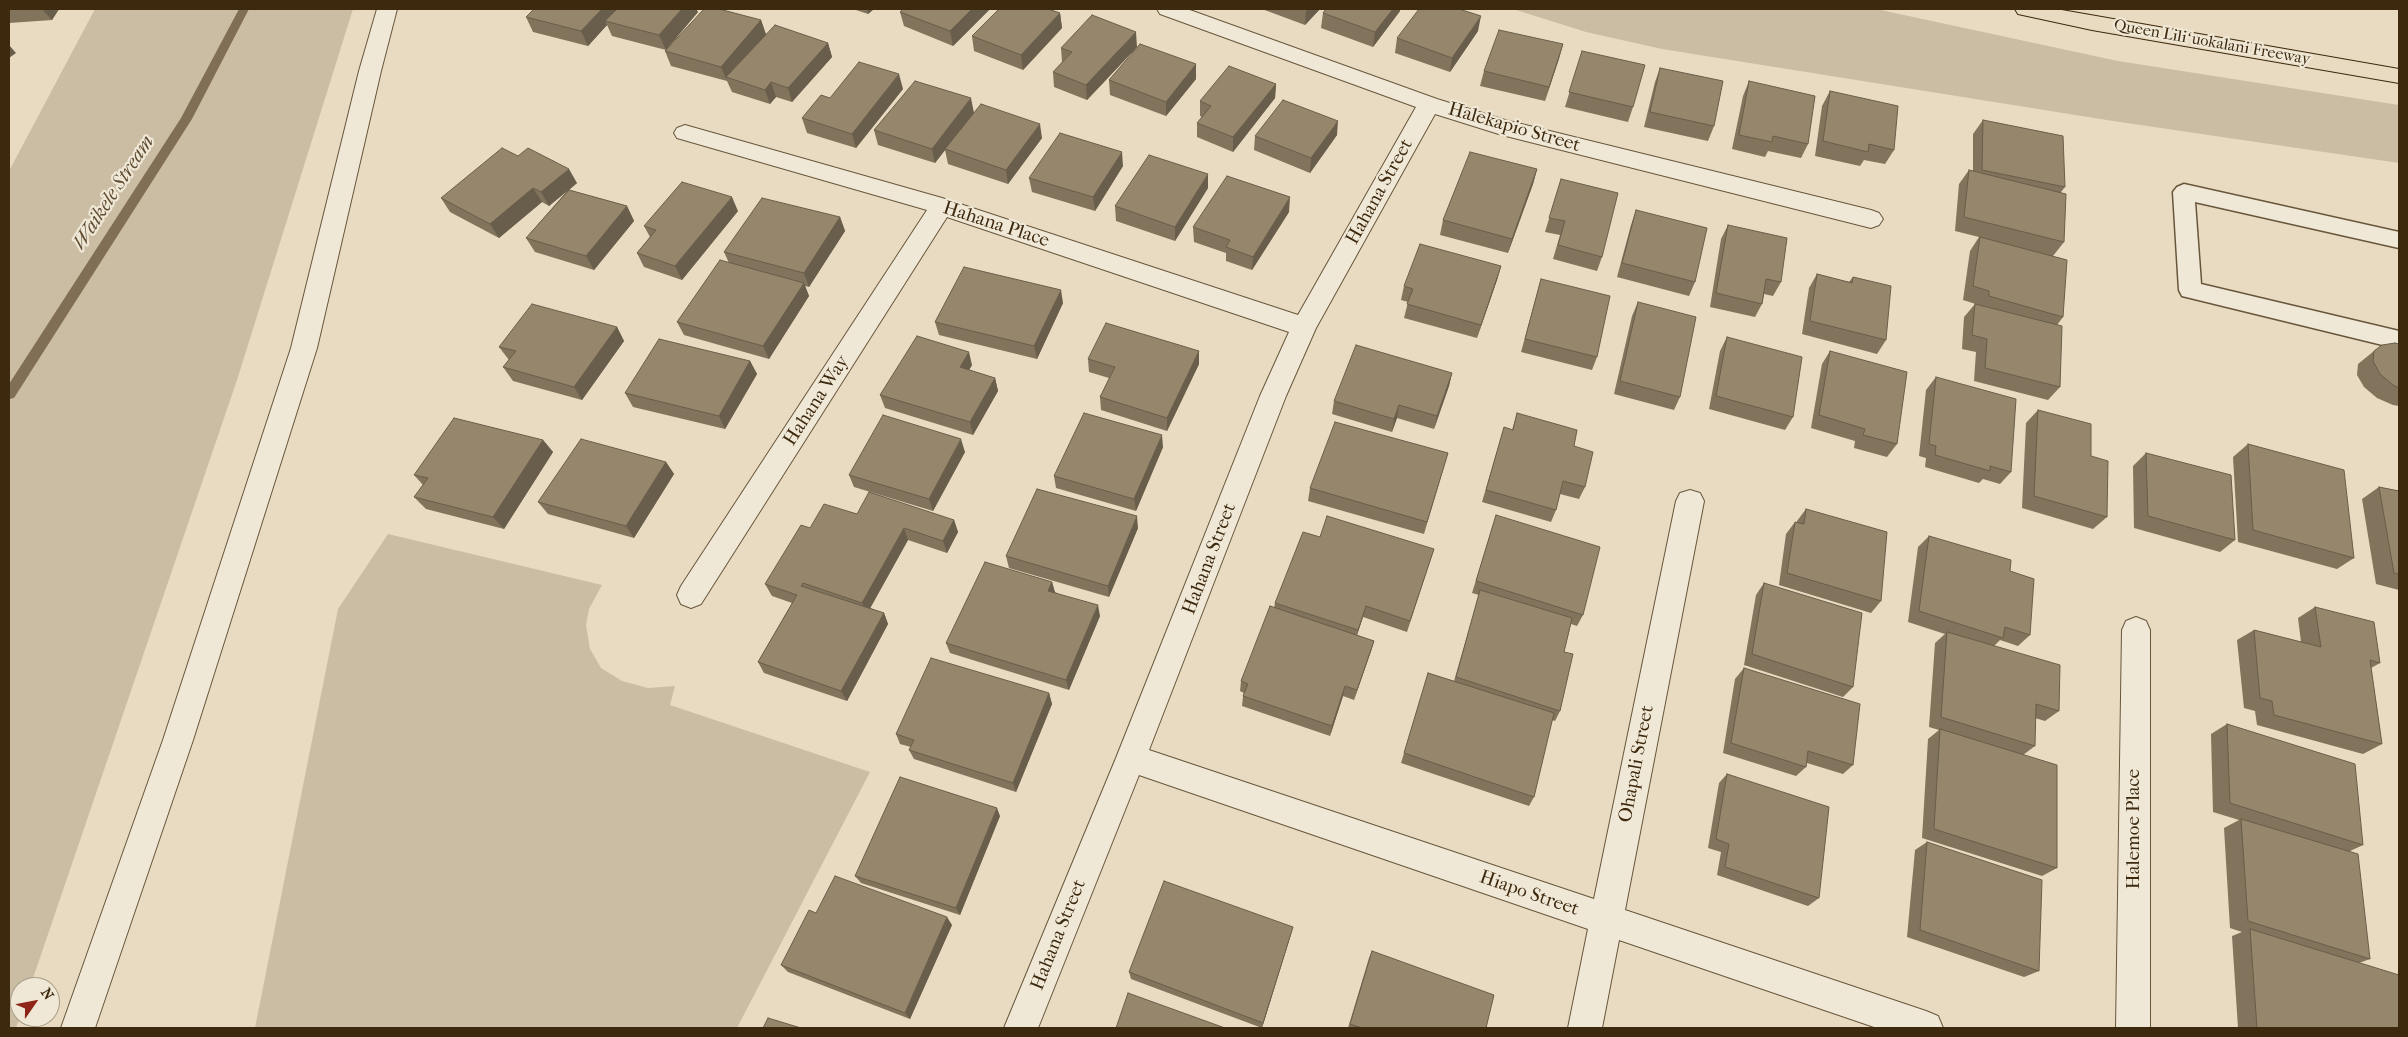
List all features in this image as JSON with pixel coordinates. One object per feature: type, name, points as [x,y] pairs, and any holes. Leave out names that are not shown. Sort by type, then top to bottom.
[{"type":"highway","name":"Queen Liliʻuokalani Freeway","points":[[2026,9],[2102,25],[2399,76]]},
{"type":"street","points":[[78,1028],[178,740],[304,348],[370,71],[387,9]]},
{"type":"street","name":"Halekapio Street","points":[[1167,9],[1429,104],[1502,127],[1871,219]]},
{"type":"street","name":"Hahana Street","points":[[1021,1028],[1132,758],[1273,396],[1304,327],[1429,104]]},
{"type":"street","name":"Hahana Place","points":[[684,133],[942,206],[1304,327]]},
{"type":"street","name":"Hahana Way","points":[[691,595],[942,206]]},
{"type":"street","name":"Ohapali Street","points":[[1585,1028],[1690,500]]},
{"type":"street","name":"Halemoe Place","points":[[2133,1028],[2136,630]]},
{"type":"street","name":"Hiapo Street","points":[[1132,758],[1926,1028]]},
{"type":"lane","points":[[2399,240],[2184,192],[2190,290],[2399,340]]},
{"type":"shaded area","points":[[95,9],[353,9],[237,380],[33,977],[10,977],[10,1027],[16,1028],[9,1028],[9,171]]},
{"type":"shaded area","points":[[1513,9],[1876,9],[2118,61],[2399,105],[2399,163],[2113,121],[1662,49],[1586,32]]},
{"type":"shaded area","points":[[388,534],[602,585],[589,609],[586,625],[590,649],[601,668],[622,681],[648,688],[675,686],[670,705],[870,772],[737,1028],[255,1028],[338,609]]},
{"type":"building","points":[[534,9],[602,9],[581,31],[526,17]]},
{"type":"building","points":[[617,9],[682,9],[659,35],[605,21]]},
{"type":"building","points":[[704,9],[719,9],[761,20],[721,67],[665,51]]},
{"type":"building","points":[[903,9],[972,9],[950,31],[900,12]]},
{"type":"building","points":[[999,9],[1048,9],[1060,13],[1021,55],[972,36]]},
{"type":"building","points":[[1326,9],[1393,9],[1375,32],[1323,13]]},
{"type":"building","points":[[1419,9],[1459,9],[1481,16],[1452,58],[1397,38]]},
{"type":"building","points":[[1092,15],[1136,32],[1086,85],[1053,72],[1072,52],[1061,48]]},
{"type":"building","points":[[775,25],[828,43],[788,88],[771,82],[765,90],[726,77]]},
{"type":"building","points":[[1499,30],[1563,44],[1549,87],[1484,71]]},
{"type":"building","points":[[1140,44],[1196,64],[1166,102],[1109,80]]},
{"type":"building","points":[[1582,51],[1645,65],[1633,107],[1569,92]]},
{"type":"building","points":[[859,62],[899,74],[852,134],[802,118],[821,95],[830,98]]},
{"type":"building","points":[[1229,66],[1276,84],[1233,137],[1197,123],[1211,106],[1200,101]]},
{"type":"building","points":[[1660,68],[1723,81],[1714,126],[1650,112]]},
{"type":"building","points":[[915,81],[971,98],[932,149],[874,130]]},
{"type":"building","points":[[1749,81],[1815,96],[1808,144],[1773,136],[1772,142],[1739,135]]},
{"type":"building","points":[[1830,91],[1898,106],[1894,150],[1869,144],[1868,152],[1823,141]]},
{"type":"building","points":[[1283,100],[1338,121],[1311,158],[1255,136]]},
{"type":"building","points":[[981,104],[1040,124],[1006,170],[945,149]]},
{"type":"building","points":[[1983,120],[2063,136],[2065,187],[1982,170]]},
{"type":"building","points":[[1060,133],[1122,152],[1093,197],[1029,178]]},
{"type":"building","points":[[502,148],[518,156],[528,148],[569,169],[541,192],[533,188],[490,224],[441,198]]},
{"type":"building","points":[[1470,152],[1537,169],[1512,239],[1443,220]]},
{"type":"building","points":[[1149,155],[1208,174],[1175,227],[1115,206]]},
{"type":"building","points":[[1969,170],[2066,194],[2064,242],[1964,217]]},
{"type":"building","points":[[1227,176],[1290,197],[1253,257],[1226,247],[1230,240],[1193,227]]},
{"type":"building","points":[[1561,179],[1618,193],[1602,257],[1558,245],[1565,221],[1549,218]]},
{"type":"building","points":[[682,182],[732,197],[675,266],[637,253],[656,230],[644,226]]},
{"type":"building","points":[[569,190],[627,206],[586,256],[526,238]]},
{"type":"building","points":[[762,198],[840,217],[804,273],[724,252]]},
{"type":"building","points":[[1636,210],[1707,228],[1695,282],[1622,263]]},
{"type":"building","points":[[1728,225],[1787,238],[1781,282],[1766,279],[1762,304],[1716,293]]},
{"type":"building","points":[[1980,237],[2067,260],[2063,317],[1989,296],[1989,291],[1973,286]]},
{"type":"building","points":[[1420,244],[1501,266],[1481,325],[1407,304],[1413,289],[1404,286]]},
{"type":"building","points":[[720,260],[804,283],[763,346],[677,322]]},
{"type":"building","points":[[964,267],[1061,290],[1034,346],[935,322]]},
{"type":"building","points":[[1817,274],[1852,283],[1853,277],[1891,286],[1886,340],[1810,321]]},
{"type":"building","points":[[1541,279],[1610,296],[1597,357],[1525,339]]},
{"type":"building","points":[[1638,302],[1696,317],[1680,397],[1620,381]]},
{"type":"building","points":[[532,304],[617,327],[574,387],[503,367],[516,351],[499,347]]},
{"type":"building","points":[[1975,304],[2062,326],[2060,387],[1985,368],[1987,339],[1972,335]]},
{"type":"building","points":[[1106,323],[1199,351],[1167,418],[1100,397],[1115,367],[1088,359]]},
{"type":"building","points":[[917,336],[969,352],[960,367],[995,378],[970,422],[880,395]]},
{"type":"building","points":[[1727,337],[1802,357],[1793,417],[1716,396]]},
{"type":"building","points":[[659,339],[750,361],[719,416],[625,393]]},
{"type":"building","points":[[2399,344],[2399,388],[2380,374],[2373,361],[2374,351],[2382,345]]},
{"type":"building","points":[[1356,345],[1452,373],[1437,416],[1399,405],[1394,419],[1334,401]]},
{"type":"building","points":[[1830,351],[1907,372],[1897,444],[1863,435],[1865,429],[1819,415]]},
{"type":"building","points":[[1936,377],[2016,399],[2011,472],[1990,466],[1990,471],[1935,455],[1936,446],[1929,444]]},
{"type":"building","points":[[2038,410],[2091,424],[2091,456],[2108,461],[2107,517],[2034,496]]},
{"type":"building","points":[[1084,413],[1162,435],[1134,499],[1054,476]]},
{"type":"building","points":[[1517,413],[1577,430],[1574,446],[1593,452],[1585,487],[1563,481],[1556,510],[1486,490],[1504,427],[1513,430]]},
{"type":"building","points":[[883,415],[961,439],[929,499],[849,475]]},
{"type":"building","points":[[454,418],[543,440],[493,517],[414,497],[428,478],[414,475]]},
{"type":"building","points":[[1335,422],[1448,453],[1427,522],[1310,488]]},
{"type":"building","points":[[581,439],[666,462],[626,526],[538,502]]},
{"type":"building","points":[[2248,444],[2344,470],[2354,558],[2253,530]]},
{"type":"building","points":[[2146,453],[2231,475],[2235,540],[2148,516]]},
{"type":"building","points":[[2379,487],[2399,491],[2399,574],[2394,573]]},
{"type":"building","points":[[1037,489],[1137,516],[1108,586],[1006,556]]},
{"type":"building","points":[[869,492],[954,520],[943,541],[904,528],[862,603],[803,583],[801,586],[884,613],[841,691],[758,662],[797,595],[765,584],[801,525],[810,528],[824,504],[857,514]]},
{"type":"building","points":[[1806,509],[1887,532],[1881,601],[1787,573],[1795,522],[1804,524]]},
{"type":"building","points":[[1496,515],[1600,547],[1583,615],[1476,581]]},
{"type":"building","points":[[1327,516],[1434,549],[1410,621],[1366,606],[1358,630],[1275,603],[1303,532],[1320,537]]},
{"type":"building","points":[[1929,536],[2011,560],[2010,571],[2034,579],[2030,635],[2005,627],[2003,638],[1919,611]]},
{"type":"building","points":[[985,562],[1052,582],[1048,591],[1098,605],[1066,680],[946,643]]},
{"type":"building","points":[[1764,583],[1862,613],[1853,687],[1752,654]]},
{"type":"building","points":[[1480,590],[1572,618],[1564,652],[1573,654],[1560,711],[1456,677]]},
{"type":"building","points":[[1270,606],[1374,641],[1357,690],[1345,686],[1332,726],[1243,696],[1248,684],[1241,681]]},
{"type":"building","points":[[2315,607],[2374,622],[2380,663],[2370,660],[2382,744],[2274,715],[2272,701],[2260,698],[2254,630],[2321,647]]},
{"type":"building","points":[[1947,632],[2060,665],[2059,711],[2036,704],[2035,746],[1941,717]]},
{"type":"building","points":[[931,658],[1049,693],[1013,783],[909,750],[914,740],[896,734]]},
{"type":"building","points":[[1744,668],[1860,704],[1853,765],[1808,751],[1806,767],[1731,743]]},
{"type":"building","points":[[1428,673],[1554,713],[1534,797],[1404,753]]},
{"type":"building","points":[[2227,724],[2355,764],[2363,845],[2230,803]]},
{"type":"building","points":[[1940,729],[2057,765],[2057,868],[1934,829]]},
{"type":"building","points":[[1727,774],[1829,807],[1819,898],[1725,867],[1729,844],[1716,839]]},
{"type":"building","points":[[900,777],[997,808],[956,908],[855,876]]},
{"type":"building","points":[[2241,819],[2358,854],[2370,959],[2248,921]]},
{"type":"building","points":[[1927,842],[2042,880],[2039,971],[1920,930]]},
{"type":"building","points":[[835,876],[947,917],[905,1013],[781,965],[809,910],[816,913]]},
{"type":"building","points":[[1164,881],[1293,927],[1263,1023],[1129,972]]},
{"type":"building","points":[[2250,929],[2399,975],[2399,1028],[2257,1028]]},
{"type":"building","points":[[1372,951],[1494,995],[1486,1028],[1362,1028],[1350,1024]]},
{"type":"building","points":[[1128,993],[1225,1028],[1116,1028]]},
{"type":"building","points":[[768,1018],[801,1028],[763,1028]]},
{"type":"waterway","name":"Waikele Stream","points":[[9,394],[186,119],[244,9]]}]
